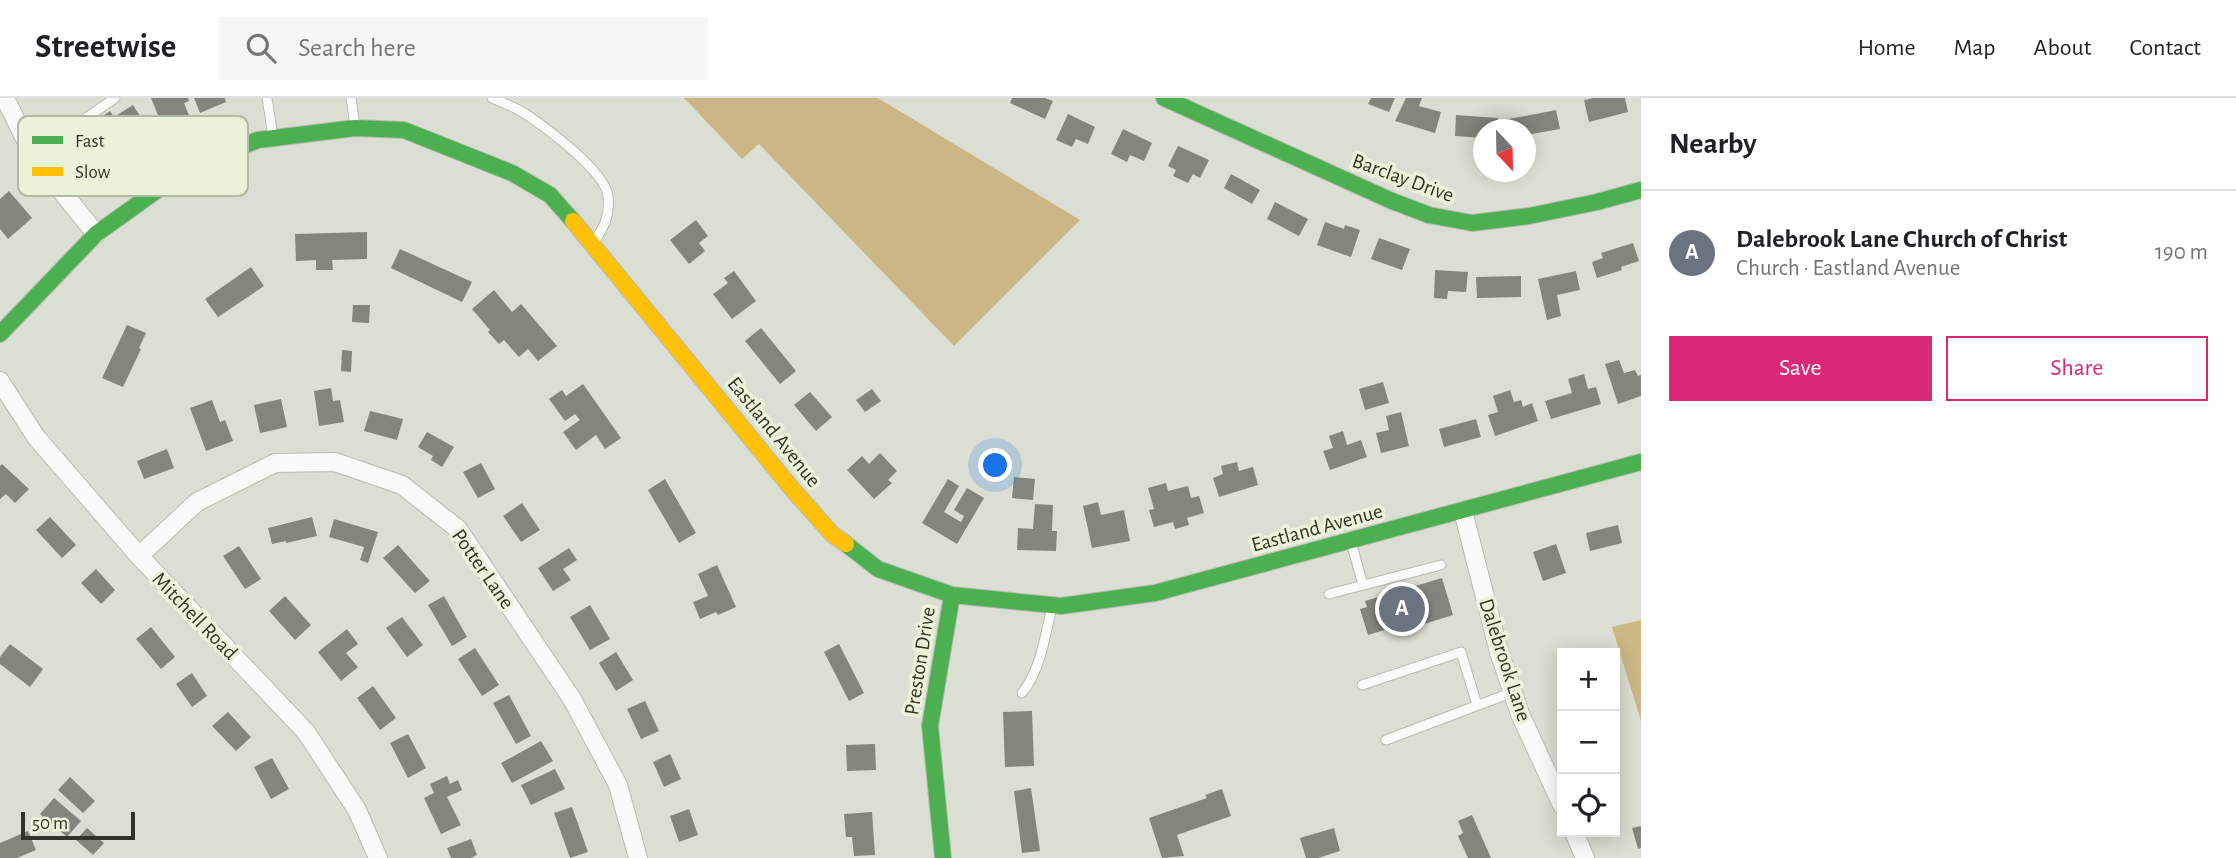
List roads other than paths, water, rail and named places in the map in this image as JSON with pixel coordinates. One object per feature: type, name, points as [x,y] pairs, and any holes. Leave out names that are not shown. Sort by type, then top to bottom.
[{"type":"street","points":[[5,98],[18,124]]},
{"type":"street","name":"Barclay Drive","points":[[1164,98],[1392,201],[1429,215],[1472,223],[1529,216],[1641,190]]},
{"type":"street","name":"Eastland Avenue","points":[[248,144],[258,140],[355,128],[404,130],[512,173],[550,195],[593,243],[793,490],[832,534],[877,569],[952,596],[1053,606],[1191,590],[1351,541],[1641,462]]},
{"type":"street","points":[[66,196],[96,233]]},
{"type":"street","name":"Eastland Avenue","points":[[0,334],[96,233],[148,196]]},
{"type":"street","name":"Mitchell Road","points":[[0,381],[36,437],[139,556],[306,732],[357,810],[377,858]]},
{"type":"street","name":"Potter Lane","points":[[139,556],[197,502],[275,463],[335,462],[402,485],[458,529],[572,699],[618,785],[638,858]]},
{"type":"street","name":"Dalebrook Lane","points":[[1464,511],[1499,652],[1520,714],[1557,793]]},
{"type":"street","name":"Preston Drive","points":[[943,858],[930,726],[952,596]]},
{"type":"street","points":[[1576,837],[1585,858]]},
{"type":"lane","points":[[89,116],[115,98]]},
{"type":"lane","points":[[267,98],[273,138]]},
{"type":"lane","points":[[351,98],[355,128]]},
{"type":"lane","points":[[492,98],[519,110],[571,148],[594,170],[609,195],[606,225],[593,243]]},
{"type":"lane","points":[[1351,541],[1363,585]]},
{"type":"lane","points":[[1329,594],[1441,565]]},
{"type":"lane","points":[[1022,693],[1042,650],[1053,606]]},
{"type":"lane","points":[[1362,685],[1461,652],[1477,705]]},
{"type":"lane","points":[[1385,740],[1513,692]]},
{"type":"place","name":"Dalebrook Lane Church of Christ","points":[[1402,609]]}]
